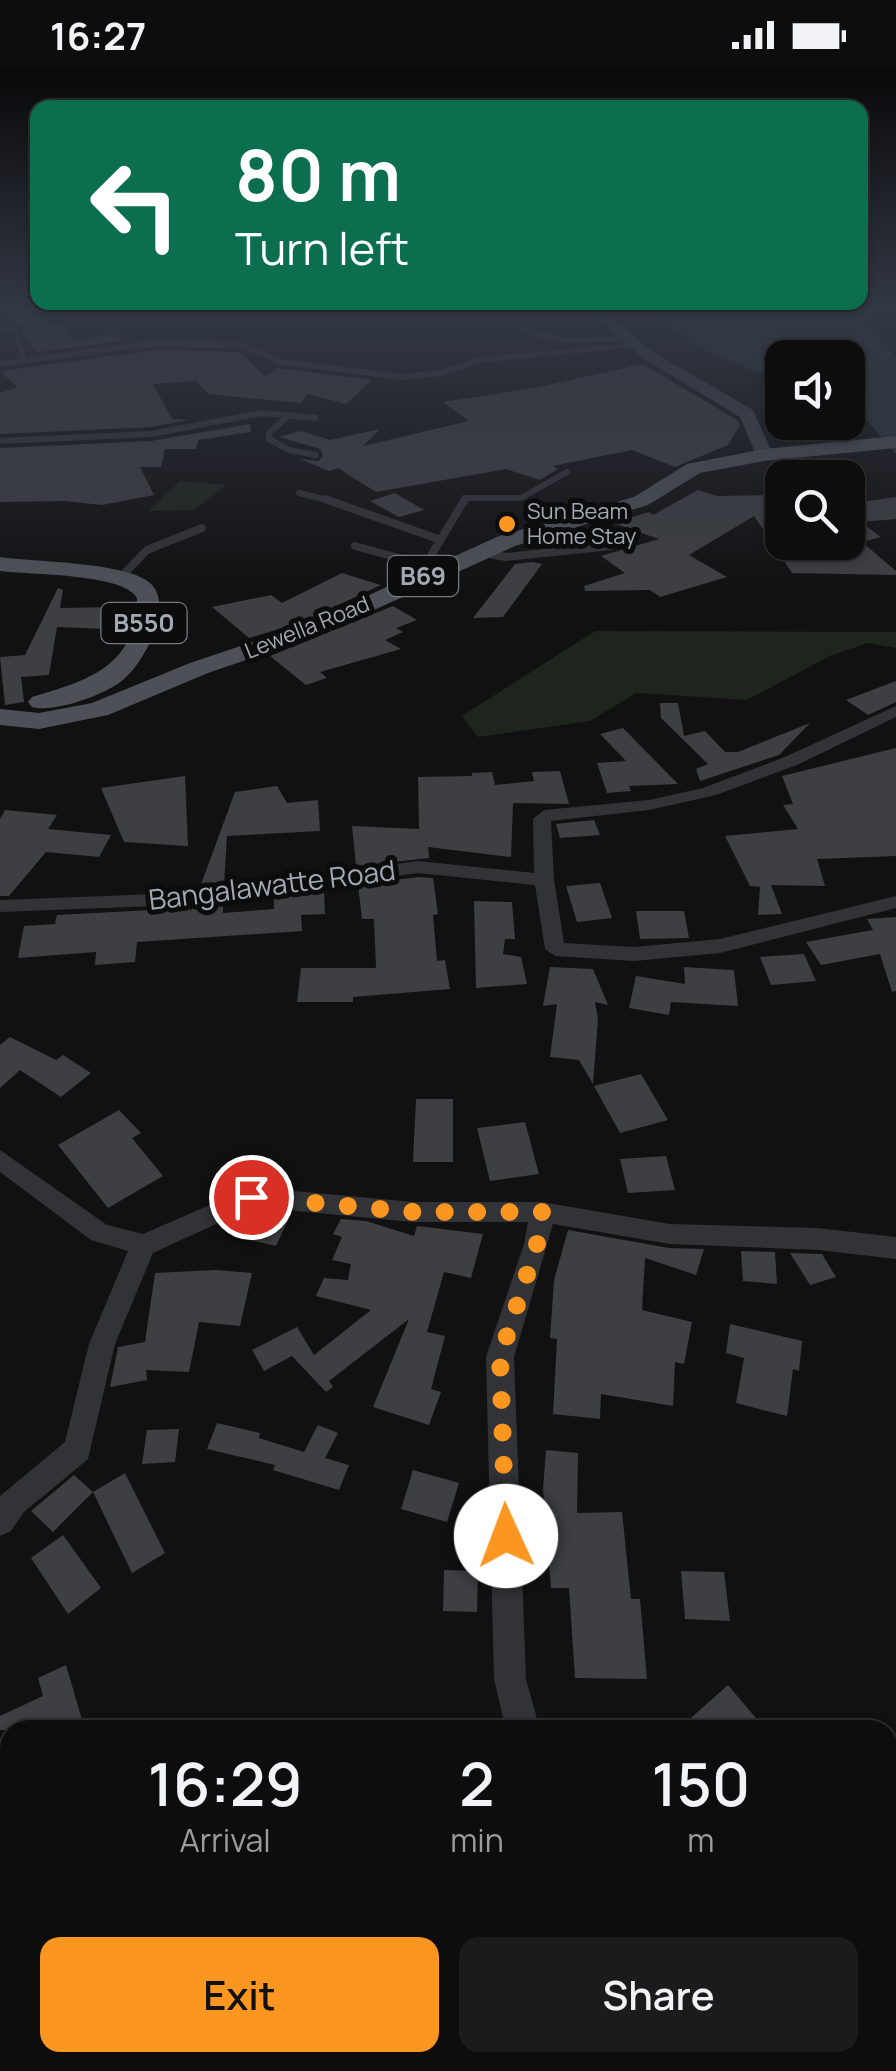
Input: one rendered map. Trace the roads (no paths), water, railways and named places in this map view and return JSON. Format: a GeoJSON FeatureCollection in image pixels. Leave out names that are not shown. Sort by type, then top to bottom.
{"type":"FeatureCollection","features":[{"type":"Feature","properties":{"kind":"main road","name":"Lewella Road"},"geometry":{"type":"LineString","coordinates":[[0,716],[40,721],[99,710],[198,668],[311,630],[431,567],[641,502],[694,468],[896,442]]}},
{"type":"Feature","properties":{"kind":"main road","name":"B550"},"geometry":{"type":"LineString","coordinates":[[0,564],[142,586],[150,604],[128,664],[96,685],[0,716]]}},
{"type":"Feature","properties":{"kind":"street"},"geometry":{"type":"LineString","coordinates":[[730,403],[747,414],[764,456]]}},
{"type":"Feature","properties":{"kind":"street"},"geometry":{"type":"LineString","coordinates":[[896,711],[762,776],[715,791],[676,801],[550,814],[542,819],[544,880],[555,949],[634,954],[720,946],[896,902]]}},
{"type":"Feature","properties":{"kind":"street","name":"Bangalawatte Road"},"geometry":{"type":"LineString","coordinates":[[0,906],[184,899],[418,867],[544,880]]}},
{"type":"Feature","properties":{"kind":"street"},"geometry":{"type":"LineString","coordinates":[[0,1159],[100,1233],[144,1244]]}},
{"type":"Feature","properties":{"kind":"street"},"geometry":{"type":"LineString","coordinates":[[0,1520],[14,1502],[78,1448],[90,1378],[123,1282],[144,1244],[251,1197],[414,1212],[542,1212],[670,1234],[818,1239],[896,1248]]}},
{"type":"Feature","properties":{"kind":"street"},"geometry":{"type":"LineString","coordinates":[[520,1720],[510,1679],[500,1357],[537,1244],[542,1212]]}},
{"type":"Feature","properties":{"kind":"lane"},"geometry":{"type":"LineString","coordinates":[[0,441],[151,434],[249,414],[315,418]]}},
{"type":"Feature","properties":{"kind":"lane"},"geometry":{"type":"LineString","coordinates":[[290,415],[269,433],[268,439],[288,450],[316,455]]}},
{"type":"Feature","properties":{"kind":"lane"},"geometry":{"type":"LineString","coordinates":[[356,546],[431,567],[441,540],[466,498],[521,498],[566,472]]}},
{"type":"Feature","properties":{"kind":"lane"},"geometry":{"type":"LineString","coordinates":[[299,493],[348,505],[441,540]]}},
{"type":"Feature","properties":{"kind":"lane"},"geometry":{"type":"LineString","coordinates":[[119,580],[147,550],[202,528]]}},
{"type":"Feature","properties":{"kind":"lane"},"geometry":{"type":"LineString","coordinates":[[478,552],[506,557],[611,546]]}},
{"type":"Feature","properties":{"kind":"place","name":"Sun Beam Home Stay"},"geometry":{"type":"Point","coordinates":[507,524]}}]}
